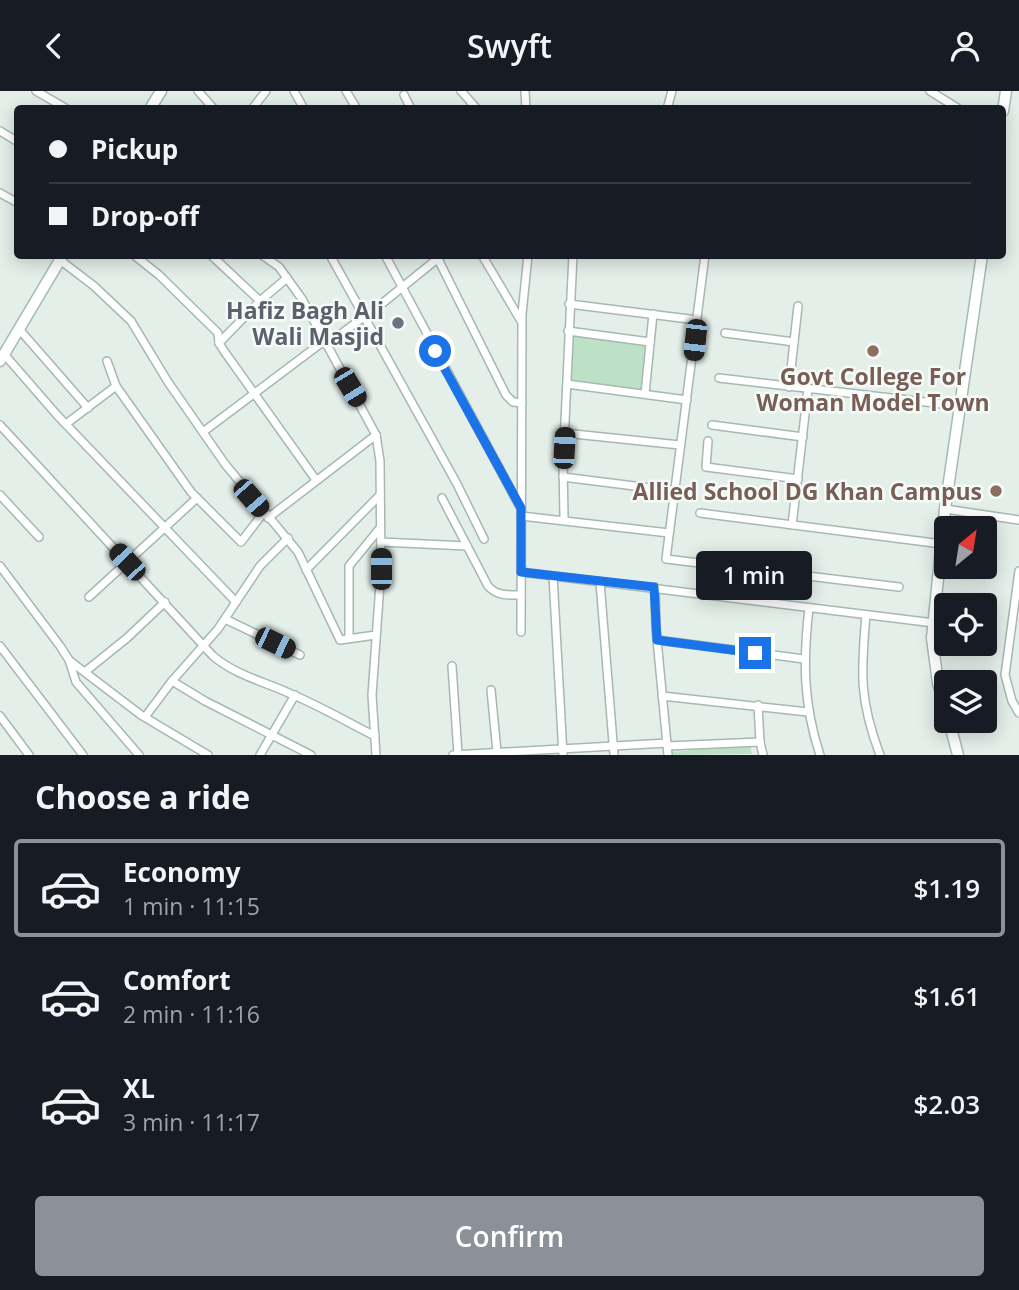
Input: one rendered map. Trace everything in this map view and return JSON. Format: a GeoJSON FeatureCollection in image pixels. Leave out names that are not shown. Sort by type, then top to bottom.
{"type":"FeatureCollection","features":[{"type":"Feature","properties":{"kind":"street"},"geometry":{"type":"LineString","coordinates":[[36,91],[60,105]]}},
{"type":"Feature","properties":{"kind":"street"},"geometry":{"type":"LineString","coordinates":[[198,91],[210,105]]}},
{"type":"Feature","properties":{"kind":"street"},"geometry":{"type":"LineString","coordinates":[[255,105],[266,91]]}},
{"type":"Feature","properties":{"kind":"street"},"geometry":{"type":"LineString","coordinates":[[461,91],[473,105]]}},
{"type":"Feature","properties":{"kind":"street"},"geometry":{"type":"LineString","coordinates":[[930,91],[953,105]]}},
{"type":"Feature","properties":{"kind":"street"},"geometry":{"type":"LineString","coordinates":[[404,95],[409,105]]}},
{"type":"Feature","properties":{"kind":"street"},"geometry":{"type":"LineString","coordinates":[[61,259],[2,358],[236,602]]}},
{"type":"Feature","properties":{"kind":"street"},"geometry":{"type":"LineString","coordinates":[[63,259],[131,321],[204,432],[266,515],[288,538],[340,640],[376,635]]}},
{"type":"Feature","properties":{"kind":"street"},"geometry":{"type":"LineString","coordinates":[[139,259],[218,333],[219,343],[316,480]]}},
{"type":"Feature","properties":{"kind":"street"},"geometry":{"type":"LineString","coordinates":[[215,259],[260,301]]}},
{"type":"Feature","properties":{"kind":"street"},"geometry":{"type":"LineString","coordinates":[[268,259],[279,267],[318,328],[376,435],[381,528],[372,695],[376,754]]}},
{"type":"Feature","properties":{"kind":"street"},"geometry":{"type":"LineString","coordinates":[[332,259],[457,484],[484,539]]}},
{"type":"Feature","properties":{"kind":"street"},"geometry":{"type":"LineString","coordinates":[[386,259],[521,512]]}},
{"type":"Feature","properties":{"kind":"street"},"geometry":{"type":"LineString","coordinates":[[204,432],[364,317],[436,259]]}},
{"type":"Feature","properties":{"kind":"street"},"geometry":{"type":"LineString","coordinates":[[439,259],[506,395],[513,402],[522,403]]}},
{"type":"Feature","properties":{"kind":"street"},"geometry":{"type":"LineString","coordinates":[[484,259],[522,324]]}},
{"type":"Feature","properties":{"kind":"street"},"geometry":{"type":"LineString","coordinates":[[521,632],[522,324],[528,259]]}},
{"type":"Feature","properties":{"kind":"street"},"geometry":{"type":"LineString","coordinates":[[564,519],[564,433],[573,259]]}},
{"type":"Feature","properties":{"kind":"street"},"geometry":{"type":"LineString","coordinates":[[705,259],[666,559],[899,587]]}},
{"type":"Feature","properties":{"kind":"street"},"geometry":{"type":"LineString","coordinates":[[944,516],[981,259]]}},
{"type":"Feature","properties":{"kind":"street"},"geometry":{"type":"LineString","coordinates":[[219,343],[287,278]]}},
{"type":"Feature","properties":{"kind":"street"},"geometry":{"type":"LineString","coordinates":[[569,304],[697,320]]}},
{"type":"Feature","properties":{"kind":"street"},"geometry":{"type":"LineString","coordinates":[[789,387],[798,306]]}},
{"type":"Feature","properties":{"kind":"street"},"geometry":{"type":"LineString","coordinates":[[645,394],[653,314]]}},
{"type":"Feature","properties":{"kind":"street"},"geometry":{"type":"LineString","coordinates":[[19,329],[88,408]]}},
{"type":"Feature","properties":{"kind":"street"},"geometry":{"type":"LineString","coordinates":[[568,331],[650,342]]}},
{"type":"Feature","properties":{"kind":"street"},"geometry":{"type":"LineString","coordinates":[[725,333],[794,342]]}},
{"type":"Feature","properties":{"kind":"street"},"geometry":{"type":"LineString","coordinates":[[107,361],[116,386],[172,467],[197,498],[241,542],[266,515],[376,435]]}},
{"type":"Feature","properties":{"kind":"street"},"geometry":{"type":"LineString","coordinates":[[719,379],[960,406]]}},
{"type":"Feature","properties":{"kind":"street"},"geometry":{"type":"LineString","coordinates":[[567,384],[687,400]]}},
{"type":"Feature","properties":{"kind":"street"},"geometry":{"type":"LineString","coordinates":[[66,424],[116,386]]}},
{"type":"Feature","properties":{"kind":"street"},"geometry":{"type":"LineString","coordinates":[[792,525],[808,389]]}},
{"type":"Feature","properties":{"kind":"street"},"geometry":{"type":"LineString","coordinates":[[0,425],[213,656],[238,674],[295,695],[374,736]]}},
{"type":"Feature","properties":{"kind":"street"},"geometry":{"type":"LineString","coordinates":[[712,425],[803,437]]}},
{"type":"Feature","properties":{"kind":"street"},"geometry":{"type":"LineString","coordinates":[[564,433],[680,445]]}},
{"type":"Feature","properties":{"kind":"street"},"geometry":{"type":"LineString","coordinates":[[708,442],[706,467],[797,479]]}},
{"type":"Feature","properties":{"kind":"street"},"geometry":{"type":"LineString","coordinates":[[563,477],[674,491]]}},
{"type":"Feature","properties":{"kind":"street"},"geometry":{"type":"LineString","coordinates":[[0,495],[39,537]]}},
{"type":"Feature","properties":{"kind":"street"},"geometry":{"type":"LineString","coordinates":[[306,569],[380,495]]}},
{"type":"Feature","properties":{"kind":"street"},"geometry":{"type":"LineString","coordinates":[[89,597],[197,498]]}},
{"type":"Feature","properties":{"kind":"street"},"geometry":{"type":"LineString","coordinates":[[442,498],[488,586],[503,596],[521,595]]}},
{"type":"Feature","properties":{"kind":"street"},"geometry":{"type":"LineString","coordinates":[[945,509],[1019,520]]}},
{"type":"Feature","properties":{"kind":"street"},"geometry":{"type":"LineString","coordinates":[[521,512],[669,533]]}},
{"type":"Feature","properties":{"kind":"street"},"geometry":{"type":"LineString","coordinates":[[700,513],[934,543]]}},
{"type":"Feature","properties":{"kind":"street"},"geometry":{"type":"LineString","coordinates":[[349,638],[349,566],[381,528]]}},
{"type":"Feature","properties":{"kind":"street"},"geometry":{"type":"LineString","coordinates":[[145,717],[225,619],[260,566],[288,538]]}},
{"type":"Feature","properties":{"kind":"street"},"geometry":{"type":"LineString","coordinates":[[381,542],[467,545]]}},
{"type":"Feature","properties":{"kind":"street"},"geometry":{"type":"LineString","coordinates":[[0,567],[69,660],[76,682],[139,754]]}},
{"type":"Feature","properties":{"kind":"street"},"geometry":{"type":"LineString","coordinates":[[1019,571],[1005,675],[1012,701],[1019,713]]}},
{"type":"Feature","properties":{"kind":"street"},"geometry":{"type":"LineString","coordinates":[[521,572],[934,623],[934,653]]}},
{"type":"Feature","properties":{"kind":"street"},"geometry":{"type":"LineString","coordinates":[[553,576],[562,751]]}},
{"type":"Feature","properties":{"kind":"street"},"geometry":{"type":"LineString","coordinates":[[600,582],[614,750]]}},
{"type":"Feature","properties":{"kind":"street"},"geometry":{"type":"LineString","coordinates":[[654,587],[668,748]]}},
{"type":"Feature","properties":{"kind":"street"},"geometry":{"type":"LineString","coordinates":[[86,671],[127,638],[164,602]]}},
{"type":"Feature","properties":{"kind":"street"},"geometry":{"type":"LineString","coordinates":[[809,608],[804,659],[808,712],[820,754]]}},
{"type":"Feature","properties":{"kind":"street"},"geometry":{"type":"LineString","coordinates":[[866,615],[861,668],[863,697],[880,754]]}},
{"type":"Feature","properties":{"kind":"street"},"geometry":{"type":"LineString","coordinates":[[225,619],[300,656]]}},
{"type":"Feature","properties":{"kind":"street"},"geometry":{"type":"LineString","coordinates":[[657,640],[804,659]]}},
{"type":"Feature","properties":{"kind":"street"},"geometry":{"type":"LineString","coordinates":[[0,646],[83,754]]}},
{"type":"Feature","properties":{"kind":"street"},"geometry":{"type":"LineString","coordinates":[[69,660],[145,717],[208,754]]}},
{"type":"Feature","properties":{"kind":"street"},"geometry":{"type":"LineString","coordinates":[[452,666],[455,754],[668,748],[760,742]]}},
{"type":"Feature","properties":{"kind":"street"},"geometry":{"type":"LineString","coordinates":[[172,681],[311,754]]}},
{"type":"Feature","properties":{"kind":"street"},"geometry":{"type":"LineString","coordinates":[[491,690],[497,752]]}},
{"type":"Feature","properties":{"kind":"street"},"geometry":{"type":"LineString","coordinates":[[260,754],[295,695]]}},
{"type":"Feature","properties":{"kind":"street"},"geometry":{"type":"LineString","coordinates":[[662,696],[808,712]]}},
{"type":"Feature","properties":{"kind":"street"},"geometry":{"type":"LineString","coordinates":[[758,705],[763,754]]}},
{"type":"Feature","properties":{"kind":"street"},"geometry":{"type":"LineString","coordinates":[[0,716],[29,754]]}},
{"type":"Feature","properties":{"kind":"street"},"geometry":{"type":"LineString","coordinates":[[952,733],[958,754]]}},
{"type":"Feature","properties":{"kind":"green space"},"geometry":{"type":"Polygon","coordinates":[[[573,335],[646,345],[641,389],[571,381],[573,335]]]}},
{"type":"Feature","properties":{"kind":"green space"},"geometry":{"type":"Polygon","coordinates":[[[750,745],[752,754],[672,755],[671,752],[750,745]]]}},
{"type":"Feature","properties":{"kind":"place","name":"Hafiz Bagh Ali Wali Masjid"},"geometry":{"type":"Point","coordinates":[398,323]}},
{"type":"Feature","properties":{"kind":"place","name":"Govt College For Woman Model Town"},"geometry":{"type":"Point","coordinates":[873,351]}},
{"type":"Feature","properties":{"kind":"place","name":"Allied School DG Khan Campus"},"geometry":{"type":"Point","coordinates":[996,491]}},
{"type":"Feature","properties":{"kind":"route"},"geometry":{"type":"LineString","coordinates":[[435,351],[521,508],[521,572],[654,587],[657,640],[755,653]]}}]}
